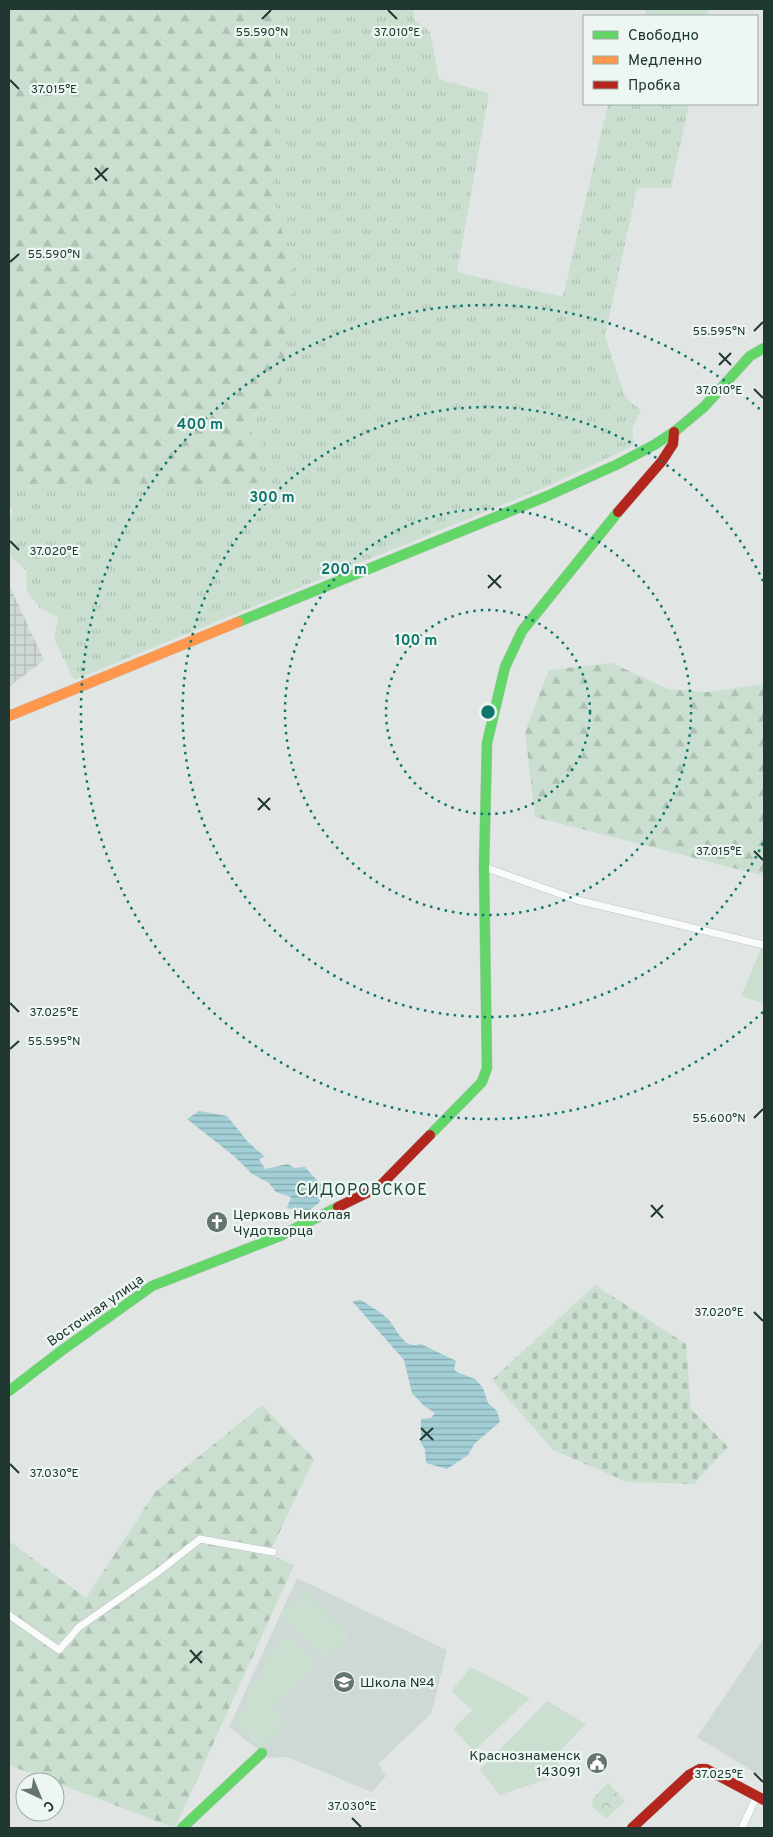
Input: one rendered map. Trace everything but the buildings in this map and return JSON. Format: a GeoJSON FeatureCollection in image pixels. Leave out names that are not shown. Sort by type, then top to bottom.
{"type":"FeatureCollection","features":[{"type":"Feature","properties":{"kind":"street"},"geometry":{"type":"LineString","coordinates":[[9,716],[545,497],[618,464],[674,432],[704,407],[750,356],[764,348]]}},
{"type":"Feature","properties":{"kind":"street","name":"Восточная улица"},"geometry":{"type":"LineString","coordinates":[[9,1391],[152,1286],[280,1236],[379,1187],[482,1082],[487,1068],[484,867],[487,743],[505,667],[522,631],[662,461],[673,444],[674,432]]}},
{"type":"Feature","properties":{"kind":"street"},"geometry":{"type":"LineString","coordinates":[[484,867],[577,900],[764,945]]}},
{"type":"Feature","properties":{"kind":"street"},"geometry":{"type":"LineString","coordinates":[[9,1615],[59,1650],[79,1627],[158,1572],[200,1539],[272,1552]]}},
{"type":"Feature","properties":{"kind":"street"},"geometry":{"type":"LineString","coordinates":[[182,1828],[262,1753]]}},
{"type":"Feature","properties":{"kind":"street"},"geometry":{"type":"LineString","coordinates":[[632,1828],[694,1771],[706,1770],[761,1797],[742,1828]]}},
{"type":"Feature","properties":{"kind":"shaded area"},"geometry":{"type":"Polygon","coordinates":[[[9,585],[44,660],[9,687],[9,585]]]}},
{"type":"Feature","properties":{"kind":"shaded area","name":"Школа №4"},"geometry":{"type":"Polygon","coordinates":[[[297,1578],[447,1650],[431,1714],[378,1764],[386,1776],[372,1792],[287,1757],[269,1758],[229,1727],[297,1578]]]}},
{"type":"Feature","properties":{"kind":"shaded area"},"geometry":{"type":"Polygon","coordinates":[[[764,1638],[764,1778],[697,1737],[764,1638]]]}},
{"type":"Feature","properties":{"kind":"green space"},"geometry":{"type":"Polygon","coordinates":[[[9,9],[275,9],[273,195],[294,277],[278,405],[258,408],[251,432],[264,445],[258,483],[131,489],[9,487],[9,9]]]}},
{"type":"Feature","properties":{"kind":"green space"},"geometry":{"type":"Polygon","coordinates":[[[275,9],[414,9],[414,20],[430,32],[439,79],[489,93],[457,272],[563,297],[608,105],[689,105],[671,188],[637,188],[605,336],[625,397],[641,410],[632,429],[634,445],[553,484],[74,680],[54,639],[58,618],[40,608],[27,591],[26,570],[11,557],[9,521],[12,511],[9,503],[9,487],[131,489],[258,482],[251,433],[294,277],[273,195],[275,9]]]}},
{"type":"Feature","properties":{"kind":"green space"},"geometry":{"type":"Polygon","coordinates":[[[648,9],[709,9],[707,15],[644,15],[648,9]]]}},
{"type":"Feature","properties":{"kind":"green space"},"geometry":{"type":"Polygon","coordinates":[[[612,663],[668,689],[707,692],[764,684],[764,876],[535,817],[525,732],[549,670],[612,663]]]}},
{"type":"Feature","properties":{"kind":"green space"},"geometry":{"type":"Polygon","coordinates":[[[764,941],[764,1004],[741,996],[764,941]]]}},
{"type":"Feature","properties":{"kind":"green space"},"geometry":{"type":"Polygon","coordinates":[[[595,1285],[686,1344],[691,1409],[728,1447],[694,1484],[627,1482],[553,1450],[492,1380],[595,1285]]]}},
{"type":"Feature","properties":{"kind":"green space"},"geometry":{"type":"Polygon","coordinates":[[[262,1405],[314,1459],[269,1554],[294,1565],[175,1828],[65,1786],[65,1772],[27,1772],[9,1765],[9,1541],[86,1598],[155,1492],[262,1405]]]}},
{"type":"Feature","properties":{"kind":"green space"},"geometry":{"type":"Polygon","coordinates":[[[304,1591],[349,1636],[326,1659],[281,1614],[304,1591]]]}},
{"type":"Feature","properties":{"kind":"green space"},"geometry":{"type":"Polygon","coordinates":[[[289,1635],[317,1663],[273,1705],[287,1722],[261,1748],[232,1721],[246,1707],[251,1685],[263,1673],[264,1662],[289,1635]]]}},
{"type":"Feature","properties":{"kind":"green space"},"geometry":{"type":"Polygon","coordinates":[[[471,1667],[530,1698],[474,1751],[453,1729],[472,1710],[451,1691],[471,1667]]]}},
{"type":"Feature","properties":{"kind":"green space"},"geometry":{"type":"Polygon","coordinates":[[[547,1701],[586,1724],[554,1757],[565,1773],[500,1795],[480,1770],[547,1701]]]}},
{"type":"Feature","properties":{"kind":"green space"},"geometry":{"type":"Polygon","coordinates":[[[608,1783],[625,1801],[606,1819],[592,1806],[593,1798],[608,1783]]]}},
{"type":"Feature","properties":{"kind":"water"},"geometry":{"type":"Polygon","coordinates":[[[199,1111],[227,1116],[248,1142],[265,1157],[259,1159],[265,1169],[288,1164],[294,1168],[305,1167],[325,1189],[319,1203],[307,1212],[287,1208],[291,1197],[276,1192],[269,1183],[252,1174],[234,1156],[187,1119],[199,1111]]]}},
{"type":"Feature","properties":{"kind":"water"},"geometry":{"type":"Polygon","coordinates":[[[361,1300],[388,1319],[405,1342],[415,1345],[421,1344],[456,1361],[454,1369],[475,1379],[483,1388],[488,1403],[497,1411],[500,1422],[475,1443],[468,1455],[447,1469],[426,1463],[425,1449],[421,1443],[421,1419],[431,1418],[435,1413],[424,1406],[412,1393],[404,1360],[352,1301],[361,1300]]]}},
{"type":"Feature","properties":{"kind":"traffic: fast"},"geometry":{"type":"LineString","coordinates":[[238,622],[545,497],[618,464],[674,432],[704,407],[750,356],[764,348]]}},
{"type":"Feature","properties":{"kind":"traffic: fast"},"geometry":{"type":"LineString","coordinates":[[430,1135],[482,1082],[487,1068],[484,867],[487,743],[505,667],[522,631],[618,512]]}},
{"type":"Feature","properties":{"kind":"traffic: fast"},"geometry":{"type":"LineString","coordinates":[[9,1391],[152,1286],[280,1236],[338,1207]]}},
{"type":"Feature","properties":{"kind":"traffic: fast"},"geometry":{"type":"LineString","coordinates":[[182,1828],[262,1753]]}},
{"type":"Feature","properties":{"kind":"traffic: slow"},"geometry":{"type":"LineString","coordinates":[[9,716],[238,622]]}},
{"type":"Feature","properties":{"kind":"traffic: jam"},"geometry":{"type":"LineString","coordinates":[[618,512],[662,461],[673,444],[674,432]]}},
{"type":"Feature","properties":{"kind":"traffic: jam"},"geometry":{"type":"LineString","coordinates":[[338,1207],[379,1187],[430,1135]]}},
{"type":"Feature","properties":{"kind":"traffic: jam"},"geometry":{"type":"LineString","coordinates":[[632,1828],[689,1775],[700,1769],[706,1769],[764,1800]]}},
{"type":"Feature","properties":{"kind":"place","name":"Церковь Николая Чудотворца"},"geometry":{"type":"Point","coordinates":[217,1222]}},
{"type":"Feature","properties":{"kind":"place","name":"Школа №4"},"geometry":{"type":"Point","coordinates":[344,1682]}},
{"type":"Feature","properties":{"kind":"place","name":"Краснознаменск 143091"},"geometry":{"type":"Point","coordinates":[597,1763]}},
{"type":"Feature","properties":{"kind":"district","name":"СИДОРОВСКОЕ"},"geometry":{"type":"Point","coordinates":[362,1189]}}]}
